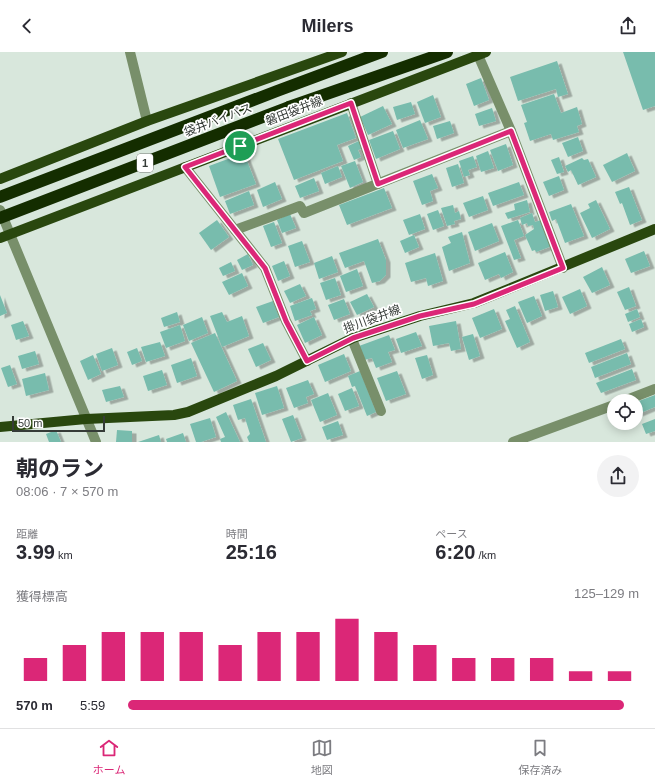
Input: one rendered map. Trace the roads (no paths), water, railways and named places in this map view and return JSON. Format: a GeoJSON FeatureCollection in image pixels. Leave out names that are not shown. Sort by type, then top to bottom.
{"type":"FeatureCollection","features":[{"type":"Feature","properties":{"kind":"highway","name":"袋井バイパス"},"geometry":{"type":"LineString","coordinates":[[0,197],[278,90],[382,52]]}},
{"type":"Feature","properties":{"kind":"highway","name":"袋井バイパス"},"geometry":{"type":"LineString","coordinates":[[0,218],[289,107],[447,52]]}},
{"type":"Feature","properties":{"kind":"main road"},"geometry":{"type":"LineString","coordinates":[[0,179],[147,121],[342,52]]}},
{"type":"Feature","properties":{"kind":"main road","name":"磐田袋井線"},"geometry":{"type":"LineString","coordinates":[[0,238],[482,53]]}},
{"type":"Feature","properties":{"kind":"main road","name":"掛川袋井線"},"geometry":{"type":"LineString","coordinates":[[0,427],[86,419],[174,415],[188,412],[276,376],[352,339],[420,316],[474,304],[655,229]]}},
{"type":"Feature","properties":{"kind":"street"},"geometry":{"type":"LineString","coordinates":[[130,52],[147,121]]}},
{"type":"Feature","properties":{"kind":"street"},"geometry":{"type":"LineString","coordinates":[[482,53],[563,268]]}},
{"type":"Feature","properties":{"kind":"street"},"geometry":{"type":"LineString","coordinates":[[351,103],[378,184]]}},
{"type":"Feature","properties":{"kind":"street"},"geometry":{"type":"LineString","coordinates":[[235,230],[300,206],[304,213],[511,131]]}},
{"type":"Feature","properties":{"kind":"street"},"geometry":{"type":"LineString","coordinates":[[185,167],[265,268],[286,321],[307,361]]}},
{"type":"Feature","properties":{"kind":"street"},"geometry":{"type":"LineString","coordinates":[[0,210],[96,442]]}},
{"type":"Feature","properties":{"kind":"street"},"geometry":{"type":"LineString","coordinates":[[352,339],[381,411]]}},
{"type":"Feature","properties":{"kind":"street"},"geometry":{"type":"LineString","coordinates":[[643,394],[655,390]]}},
{"type":"Feature","properties":{"kind":"street"},"geometry":{"type":"LineString","coordinates":[[513,442],[607,408]]}}]}
